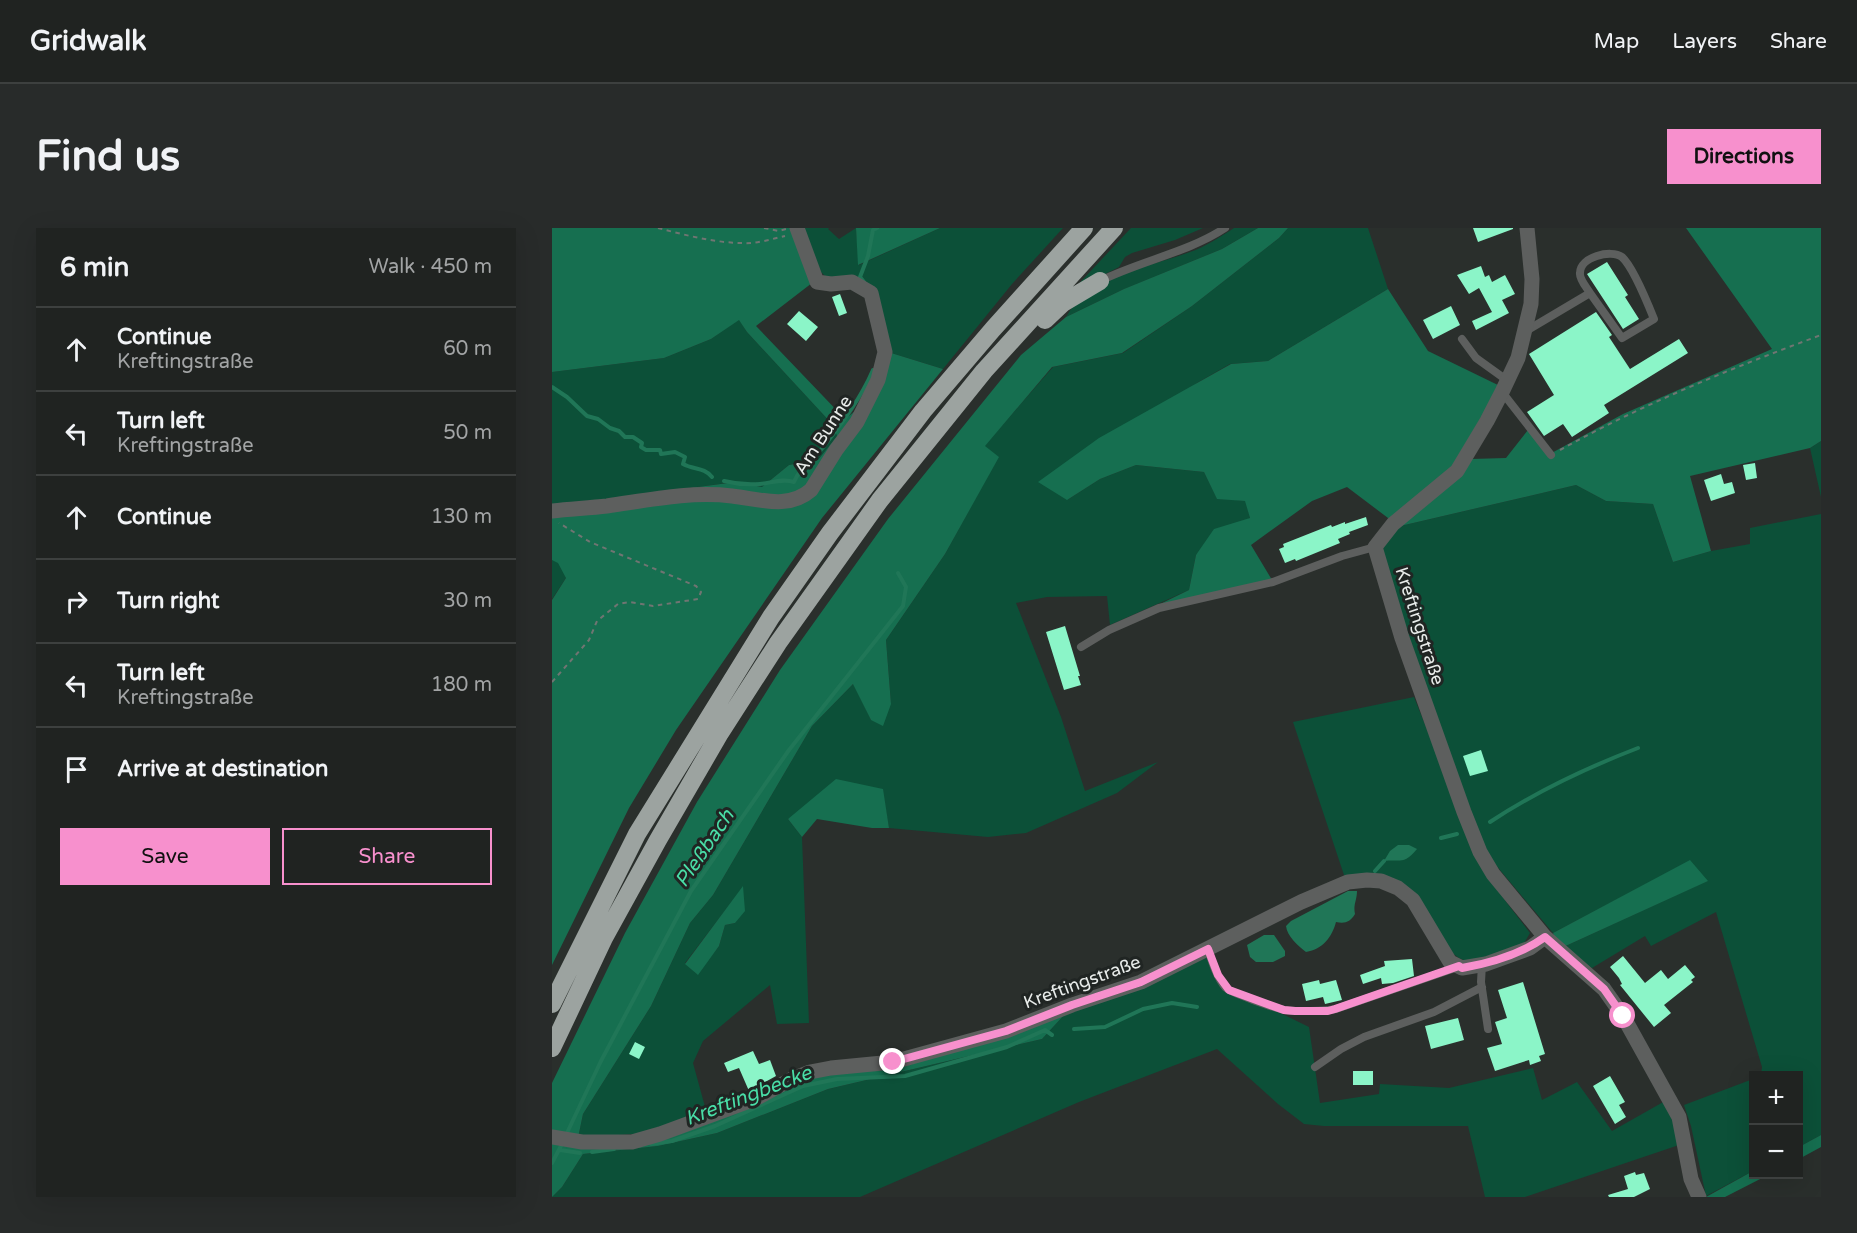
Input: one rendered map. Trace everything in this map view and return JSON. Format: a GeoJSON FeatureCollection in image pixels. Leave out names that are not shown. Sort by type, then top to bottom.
{"type":"FeatureCollection","features":[{"type":"Feature","properties":{"kind":"highway"},"geometry":{"type":"LineString","coordinates":[[552,1004],[637,834],[771,617],[830,533],[922,411],[993,328],[1084,228]]}},
{"type":"Feature","properties":{"kind":"highway"},"geometry":{"type":"LineString","coordinates":[[552,1048],[604,938],[720,733],[778,643],[880,500],[984,371],[1114,228]]}},
{"type":"Feature","properties":{"kind":"highway"},"geometry":{"type":"LineString","coordinates":[[984,371],[1063,303],[1100,281]]}},
{"type":"Feature","properties":{"kind":"street"},"geometry":{"type":"LineString","coordinates":[[1375,547],[1393,524],[1457,471],[1505,386],[1518,358],[1531,304],[1532,287],[1527,228]]}},
{"type":"Feature","properties":{"kind":"street","name":"Am Bunne"},"geometry":{"type":"LineString","coordinates":[[552,511],[702,494],[774,502],[802,498],[811,490],[870,400],[885,352],[871,293],[852,282],[831,284],[817,282],[796,229]]}},
{"type":"Feature","properties":{"kind":"street","name":"Kreftingstraße"},"geometry":{"type":"LineString","coordinates":[[1375,547],[1402,638],[1480,852],[1493,874],[1545,937],[1604,989],[1623,1016],[1679,1117],[1691,1179],[1699,1197]]}},
{"type":"Feature","properties":{"kind":"street","name":"Kreftingstraße"},"geometry":{"type":"LineString","coordinates":[[553,1138],[582,1142],[632,1142],[755,1099],[810,1072],[893,1062],[1006,1031],[1072,1005],[1141,982],[1301,902],[1348,882],[1381,881],[1398,888],[1413,900],[1450,962],[1459,966]]}},
{"type":"Feature","properties":{"kind":"street"},"geometry":{"type":"LineString","coordinates":[[1459,966],[1462,968],[1482,964],[1530,948],[1545,937]]}},
{"type":"Feature","properties":{"kind":"lane"},"geometry":{"type":"LineString","coordinates":[[1100,281],[1127,268],[1211,237],[1225,228]]}},
{"type":"Feature","properties":{"kind":"lane"},"geometry":{"type":"LineString","coordinates":[[1606,253],[1620,256],[1627,263],[1654,319],[1622,338],[1590,293],[1580,276],[1580,270],[1593,257],[1606,253]]}},
{"type":"Feature","properties":{"kind":"lane"},"geometry":{"type":"LineString","coordinates":[[1524,332],[1590,293]]}},
{"type":"Feature","properties":{"kind":"lane"},"geometry":{"type":"LineString","coordinates":[[1462,339],[1476,358],[1505,386],[1551,455]]}},
{"type":"Feature","properties":{"kind":"lane"},"geometry":{"type":"LineString","coordinates":[[1081,646],[1109,630],[1159,608],[1272,582],[1342,556],[1375,547]]}},
{"type":"Feature","properties":{"kind":"lane"},"geometry":{"type":"LineString","coordinates":[[1208,949],[1218,975],[1229,990],[1284,1010],[1295,1011],[1328,1011],[1459,966]]}},
{"type":"Feature","properties":{"kind":"lane"},"geometry":{"type":"LineString","coordinates":[[1482,964],[1482,987],[1488,1029]]}},
{"type":"Feature","properties":{"kind":"lane"},"geometry":{"type":"LineString","coordinates":[[1315,1067],[1364,1037],[1434,1012],[1482,987]]}},
{"type":"Feature","properties":{"kind":"path"},"geometry":{"type":"LineString","coordinates":[[658,228],[684,235],[742,243],[765,241],[796,229]]}},
{"type":"Feature","properties":{"kind":"path"},"geometry":{"type":"LineString","coordinates":[[766,228],[779,231],[796,229]]}},
{"type":"Feature","properties":{"kind":"path"},"geometry":{"type":"LineString","coordinates":[[1551,455],[1599,428],[1755,360],[1821,335]]}},
{"type":"Feature","properties":{"kind":"path"},"geometry":{"type":"LineString","coordinates":[[552,519],[590,542],[696,586],[701,592],[698,599],[653,606],[630,602],[618,604],[597,621],[589,640],[552,681]]}},
{"type":"Feature","properties":{"kind":"shaded area"},"geometry":{"type":"Polygon","coordinates":[[[552,228],[791,228],[812,283],[756,326],[845,419],[864,404],[888,352],[943,369],[822,518],[676,730],[629,808],[552,965],[552,600],[566,578],[558,563],[552,560],[552,506],[736,482],[762,487],[789,465],[818,460],[837,436],[833,425],[747,332],[739,320],[711,339],[664,358],[552,372],[552,228]]]}},
{"type":"Feature","properties":{"kind":"shaded area"},"geometry":{"type":"Polygon","coordinates":[[[803,228],[829,228],[839,239],[856,228],[859,265],[940,228],[1063,228],[1012,284],[943,369],[888,352],[873,292],[826,277],[821,272],[803,228]]]}},
{"type":"Feature","properties":{"kind":"shaded area"},"geometry":{"type":"Polygon","coordinates":[[[856,228],[940,228],[858,265],[856,228]]]}},
{"type":"Feature","properties":{"kind":"shaded area"},"geometry":{"type":"Polygon","coordinates":[[[1131,228],[1203,228],[1175,240],[1132,253],[1125,257],[1119,267],[1072,291],[1131,228]]]}},
{"type":"Feature","properties":{"kind":"shaded area"},"geometry":{"type":"Polygon","coordinates":[[[1234,228],[1258,228],[1222,249],[1122,290],[1066,317],[1089,291],[1104,282],[1138,268],[1196,250],[1234,228]]]}},
{"type":"Feature","properties":{"kind":"shaded area"},"geometry":{"type":"Polygon","coordinates":[[[1258,228],[1288,228],[1279,238],[1192,306],[1122,353],[1052,367],[985,446],[999,457],[945,554],[886,640],[891,704],[883,726],[871,720],[853,684],[812,726],[713,895],[690,923],[651,1006],[583,1114],[578,1138],[623,1146],[791,1082],[1065,1014],[1042,1039],[828,1089],[717,1133],[658,1146],[583,1154],[562,1187],[552,1197],[552,1083],[625,933],[697,802],[780,670],[888,519],[1021,355],[1066,317],[1124,289],[1222,249],[1258,228]]]}},
{"type":"Feature","properties":{"kind":"shaded area"},"geometry":{"type":"Polygon","coordinates":[[[1288,228],[1368,228],[1388,289],[1268,361],[1230,364],[1197,383],[1067,500],[1100,479],[1136,465],[1204,472],[1217,498],[1246,501],[1250,518],[1196,555],[1189,590],[1110,625],[1107,596],[1047,597],[1016,603],[1061,717],[1085,791],[1158,762],[1117,793],[1026,833],[988,837],[889,828],[882,789],[788,819],[802,837],[809,1023],[777,1024],[770,985],[703,1041],[693,1063],[707,1114],[661,1132],[578,1138],[583,1114],[651,1006],[690,923],[713,895],[812,726],[854,683],[871,720],[891,704],[886,640],[945,554],[998,457],[984,446],[1053,367],[1123,353],[1192,306],[1279,238],[1288,228]],[[743,887],[685,963],[697,974],[719,946],[725,925],[735,923],[743,887]]]}},
{"type":"Feature","properties":{"kind":"shaded area"},"geometry":{"type":"Polygon","coordinates":[[[1686,228],[1821,228],[1821,441],[1810,448],[1690,476],[1711,551],[1673,562],[1653,504],[1606,501],[1576,485],[1396,527],[1471,459],[1506,458],[1528,430],[1548,455],[1623,414],[1772,349],[1686,228]]]}},
{"type":"Feature","properties":{"kind":"shaded area"},"geometry":{"type":"Polygon","coordinates":[[[1388,289],[1428,351],[1500,386],[1455,468],[1392,521],[1347,487],[1312,501],[1251,545],[1272,580],[1156,606],[1189,590],[1196,555],[1214,529],[1250,518],[1245,501],[1217,499],[1204,472],[1136,465],[1100,479],[1067,500],[1038,482],[1099,438],[1231,364],[1268,361],[1388,289]]]}},
{"type":"Feature","properties":{"kind":"shaded area"},"geometry":{"type":"Polygon","coordinates":[[[739,319],[747,332],[833,425],[837,436],[818,460],[789,465],[762,487],[735,482],[552,506],[552,372],[664,358],[711,339],[739,319]]]}},
{"type":"Feature","properties":{"kind":"shaded area"},"geometry":{"type":"Polygon","coordinates":[[[1821,441],[1821,497],[1810,448],[1821,441]]]}},
{"type":"Feature","properties":{"kind":"shaded area"},"geometry":{"type":"Polygon","coordinates":[[[1576,485],[1606,501],[1653,504],[1673,562],[1711,551],[1750,544],[1750,528],[1821,514],[1821,1135],[1803,1145],[1803,1071],[1762,1071],[1716,912],[1651,946],[1645,936],[1592,968],[1559,949],[1707,881],[1690,861],[1553,933],[1484,851],[1381,553],[1396,527],[1576,485]]]}},
{"type":"Feature","properties":{"kind":"shaded area"},"geometry":{"type":"Polygon","coordinates":[[[552,559],[564,564],[566,578],[552,599],[552,559]]]}},
{"type":"Feature","properties":{"kind":"shaded area"},"geometry":{"type":"Polygon","coordinates":[[[1414,697],[1482,866],[1530,933],[1523,945],[1468,962],[1448,950],[1401,888],[1346,881],[1293,722],[1414,697]]]}},
{"type":"Feature","properties":{"kind":"shaded area"},"geometry":{"type":"Polygon","coordinates":[[[836,779],[883,789],[889,828],[872,828],[817,819],[802,837],[788,819],[836,779]]]}},
{"type":"Feature","properties":{"kind":"shaded area"},"geometry":{"type":"Polygon","coordinates":[[[1398,845],[1409,845],[1417,849],[1405,859],[1384,861],[1390,851],[1398,845]]]}},
{"type":"Feature","properties":{"kind":"shaded area"},"geometry":{"type":"Polygon","coordinates":[[[1690,860],[1708,881],[1559,949],[1553,933],[1690,860]]]}},
{"type":"Feature","properties":{"kind":"shaded area"},"geometry":{"type":"Polygon","coordinates":[[[743,886],[745,911],[735,923],[725,925],[719,946],[698,975],[685,964],[743,886]]]}},
{"type":"Feature","properties":{"kind":"shaded area"},"geometry":{"type":"Polygon","coordinates":[[[1348,891],[1357,891],[1355,914],[1351,919],[1342,923],[1336,922],[1326,942],[1317,948],[1306,952],[1296,944],[1286,926],[1291,921],[1348,891]]]}},
{"type":"Feature","properties":{"kind":"shaded area"},"geometry":{"type":"Polygon","coordinates":[[[1264,935],[1274,935],[1285,951],[1285,956],[1273,962],[1256,962],[1250,957],[1247,945],[1264,935]]]}},
{"type":"Feature","properties":{"kind":"shaded area"},"geometry":{"type":"Polygon","coordinates":[[[1207,956],[1223,990],[1262,1004],[1309,1027],[1320,1103],[1379,1094],[1380,1084],[1449,1088],[1533,1068],[1542,1100],[1577,1082],[1612,1131],[1665,1101],[1682,1144],[1525,1197],[1485,1197],[1468,1126],[1304,1124],[1278,1104],[1217,1049],[1079,1102],[860,1197],[552,1197],[562,1187],[583,1154],[658,1146],[717,1133],[828,1089],[1042,1039],[1065,1014],[1207,956]]]}},
{"type":"Feature","properties":{"kind":"shaded area"},"geometry":{"type":"Polygon","coordinates":[[[1749,1081],[1749,1173],[1706,1196],[1691,1126],[1684,1105],[1749,1081]]]}},
{"type":"Feature","properties":{"kind":"shaded area"},"geometry":{"type":"Polygon","coordinates":[[[1821,1135],[1821,1147],[1803,1157],[1803,1145],[1821,1135]]]}},
{"type":"Feature","properties":{"kind":"shaded area"},"geometry":{"type":"Polygon","coordinates":[[[1749,1173],[1749,1179],[1760,1179],[1725,1197],[1706,1197],[1749,1173]]]}},
{"type":"Feature","properties":{"kind":"building"},"geometry":{"type":"Polygon","coordinates":[[[1473,228],[1513,228],[1513,229],[1478,242],[1473,228]]]}},
{"type":"Feature","properties":{"kind":"building"},"geometry":{"type":"Polygon","coordinates":[[[1607,262],[1628,295],[1625,297],[1639,319],[1623,329],[1587,274],[1607,262]]]}},
{"type":"Feature","properties":{"kind":"building"},"geometry":{"type":"Polygon","coordinates":[[[1481,266],[1485,277],[1489,275],[1492,282],[1505,275],[1515,294],[1502,300],[1509,313],[1476,330],[1472,321],[1492,312],[1479,288],[1469,294],[1457,275],[1481,266]]]}},
{"type":"Feature","properties":{"kind":"building"},"geometry":{"type":"Polygon","coordinates":[[[840,294],[847,313],[839,316],[832,297],[840,294]]]}},
{"type":"Feature","properties":{"kind":"building"},"geometry":{"type":"Polygon","coordinates":[[[1451,306],[1460,325],[1433,339],[1423,320],[1451,306]]]}},
{"type":"Feature","properties":{"kind":"building"},"geometry":{"type":"Polygon","coordinates":[[[799,311],[818,327],[806,341],[787,324],[799,311]]]}},
{"type":"Feature","properties":{"kind":"building"},"geometry":{"type":"Polygon","coordinates":[[[1596,312],[1612,335],[1609,337],[1630,369],[1679,339],[1688,353],[1604,405],[1609,413],[1572,437],[1563,424],[1544,436],[1527,412],[1554,395],[1529,354],[1596,312]]]}},
{"type":"Feature","properties":{"kind":"building"},"geometry":{"type":"Polygon","coordinates":[[[1755,463],[1757,478],[1746,480],[1743,465],[1755,463]]]}},
{"type":"Feature","properties":{"kind":"building"},"geometry":{"type":"Polygon","coordinates":[[[1721,474],[1724,484],[1732,482],[1735,493],[1711,501],[1704,480],[1721,474]]]}},
{"type":"Feature","properties":{"kind":"building"},"geometry":{"type":"Polygon","coordinates":[[[1366,517],[1368,525],[1338,539],[1340,543],[1296,561],[1295,559],[1285,563],[1279,549],[1284,547],[1283,544],[1331,525],[1332,527],[1366,517]]]}},
{"type":"Feature","properties":{"kind":"building"},"geometry":{"type":"Polygon","coordinates":[[[1065,626],[1081,685],[1064,690],[1046,632],[1065,626]]]}},
{"type":"Feature","properties":{"kind":"building"},"geometry":{"type":"Polygon","coordinates":[[[1481,750],[1488,771],[1470,776],[1463,756],[1481,750]]]}},
{"type":"Feature","properties":{"kind":"building"},"geometry":{"type":"Polygon","coordinates":[[[1623,956],[1645,983],[1661,970],[1668,979],[1685,965],[1695,977],[1691,980],[1693,982],[1664,1005],[1671,1013],[1654,1027],[1620,985],[1622,984],[1619,978],[1610,967],[1623,956]]]}},
{"type":"Feature","properties":{"kind":"building"},"geometry":{"type":"Polygon","coordinates":[[[1412,959],[1414,976],[1393,983],[1382,984],[1381,978],[1363,984],[1360,975],[1385,966],[1384,961],[1412,959]]]}},
{"type":"Feature","properties":{"kind":"building"},"geometry":{"type":"Polygon","coordinates":[[[1319,980],[1320,984],[1336,980],[1342,1000],[1325,1004],[1323,997],[1306,1001],[1302,984],[1319,980]]]}},
{"type":"Feature","properties":{"kind":"building"},"geometry":{"type":"Polygon","coordinates":[[[1523,982],[1545,1054],[1539,1056],[1541,1061],[1530,1065],[1529,1060],[1495,1071],[1487,1048],[1502,1044],[1495,1022],[1507,1018],[1498,990],[1523,982]]]}},
{"type":"Feature","properties":{"kind":"building"},"geometry":{"type":"Polygon","coordinates":[[[1458,1018],[1464,1040],[1431,1049],[1425,1026],[1458,1018]]]}},
{"type":"Feature","properties":{"kind":"building"},"geometry":{"type":"Polygon","coordinates":[[[635,1042],[645,1047],[639,1059],[629,1054],[635,1042]]]}},
{"type":"Feature","properties":{"kind":"building"},"geometry":{"type":"Polygon","coordinates":[[[753,1051],[759,1064],[770,1060],[776,1076],[749,1091],[739,1068],[728,1072],[724,1063],[753,1051]]]}},
{"type":"Feature","properties":{"kind":"building"},"geometry":{"type":"Polygon","coordinates":[[[1353,1071],[1373,1071],[1373,1085],[1353,1085],[1353,1071]]]}},
{"type":"Feature","properties":{"kind":"building"},"geometry":{"type":"Polygon","coordinates":[[[1610,1076],[1625,1102],[1619,1105],[1626,1117],[1615,1124],[1593,1086],[1610,1076]]]}},
{"type":"Feature","properties":{"kind":"building"},"geometry":{"type":"Polygon","coordinates":[[[1635,1172],[1636,1175],[1644,1173],[1650,1189],[1634,1197],[1609,1197],[1608,1195],[1628,1189],[1624,1176],[1635,1172]]]}},
{"type":"Feature","properties":{"kind":"waterway","name":"Pleßbach"},"geometry":{"type":"LineString","coordinates":[[864,282],[860,277],[868,256],[873,230],[877,228]]}},
{"type":"Feature","properties":{"kind":"waterway","name":"Pleßbach"},"geometry":{"type":"LineString","coordinates":[[724,481],[737,484],[794,482],[845,419],[873,370]]}},
{"type":"Feature","properties":{"kind":"waterway"},"geometry":{"type":"LineString","coordinates":[[552,387],[567,397],[587,416],[598,419],[625,437],[633,437],[642,443],[641,447],[646,450],[660,450],[661,454],[675,452],[685,457],[683,464],[706,472],[712,477]]}},
{"type":"Feature","properties":{"kind":"waterway","name":"Pleßbach"},"geometry":{"type":"LineString","coordinates":[[566,1135],[601,1061],[691,891],[789,750],[903,606],[906,587],[898,573]]}},
{"type":"Feature","properties":{"kind":"waterway","name":"Kreftingbecke"},"geometry":{"type":"LineString","coordinates":[[1490,822],[1562,781],[1638,748]]}},
{"type":"Feature","properties":{"kind":"waterway","name":"Kreftingbecke"},"geometry":{"type":"LineString","coordinates":[[1441,838],[1457,834]]}},
{"type":"Feature","properties":{"kind":"waterway","name":"Kreftingbecke"},"geometry":{"type":"LineString","coordinates":[[1375,871],[1384,861]]}},
{"type":"Feature","properties":{"kind":"waterway","name":"Kreftingbecke"},"geometry":{"type":"LineString","coordinates":[[1074,1029],[1105,1027],[1143,1009],[1172,1003],[1197,1007]]}},
{"type":"Feature","properties":{"kind":"waterway","name":"Kreftingbecke"},"geometry":{"type":"LineString","coordinates":[[651,1144],[672,1141],[715,1126],[803,1086],[837,1079],[905,1076],[1007,1047],[1045,1030],[1052,1035]]}},
{"type":"Feature","properties":{"kind":"waterway","name":"Pleßbach"},"geometry":{"type":"LineString","coordinates":[[552,1163],[563,1142]]}},
{"type":"Feature","properties":{"kind":"waterway","name":"Kreftingbecke"},"geometry":{"type":"LineString","coordinates":[[592,1152],[614,1149]]}},
{"type":"Feature","properties":{"kind":"waterway"},"geometry":{"type":"LineString","coordinates":[[560,1150],[580,1153]]}},
{"type":"Feature","properties":{"kind":"route"},"geometry":{"type":"LineString","coordinates":[[893,1062],[1006,1031],[1072,1005],[1141,982],[1208,949],[1218,975],[1229,990],[1284,1010],[1328,1011],[1450,971],[1459,966],[1462,968],[1486,964],[1530,948],[1545,937],[1604,989],[1623,1016]]}}]}
